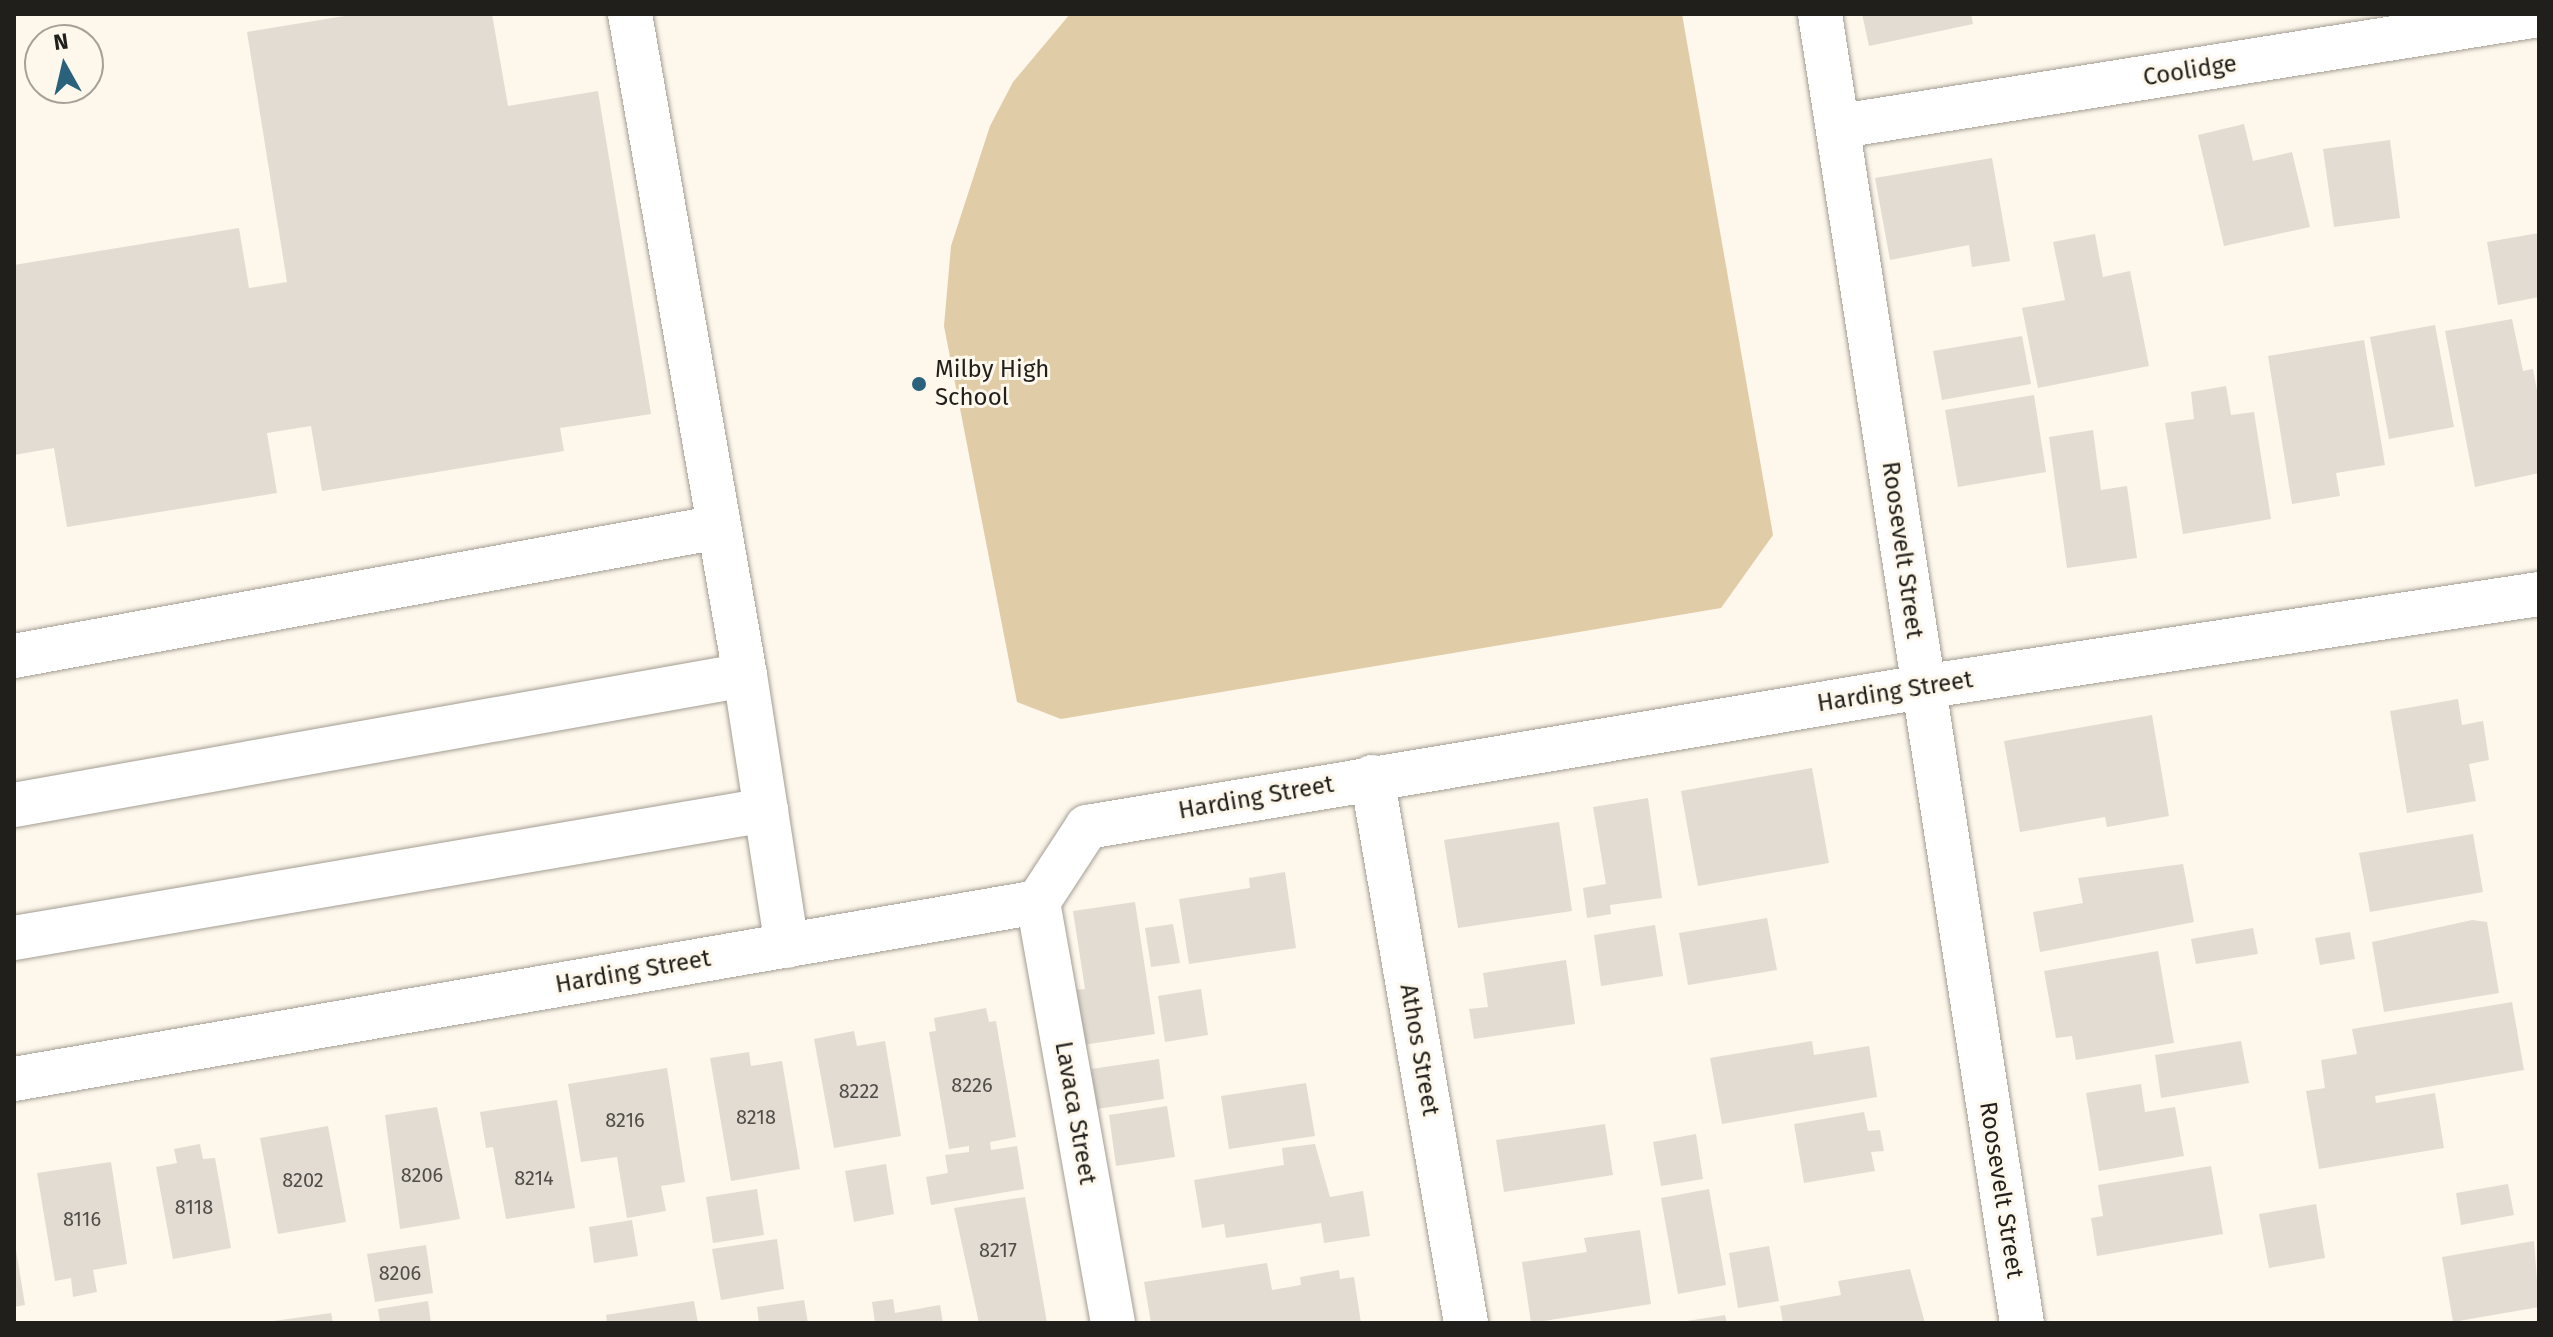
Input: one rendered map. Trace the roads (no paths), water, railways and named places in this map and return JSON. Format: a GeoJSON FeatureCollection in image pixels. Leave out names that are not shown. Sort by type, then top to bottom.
{"type":"FeatureCollection","features":[{"type":"Feature","properties":{"kind":"street"},"geometry":{"type":"LineString","coordinates":[[630,14],[745,675],[787,946]]}},
{"type":"Feature","properties":{"kind":"street","name":"Roosevelt Street"},"geometry":{"type":"LineString","coordinates":[[1820,14],[1841,126],[1922,687],[2022,1323]]}},
{"type":"Feature","properties":{"kind":"street","name":"Coolidge"},"geometry":{"type":"LineString","coordinates":[[1841,126],[2539,15]]}},
{"type":"Feature","properties":{"kind":"street"},"geometry":{"type":"LineString","coordinates":[[14,656],[719,527]]}},
{"type":"Feature","properties":{"kind":"street","name":"Harding Street"},"geometry":{"type":"LineString","coordinates":[[14,1079],[1038,902],[1087,827],[1922,687],[2539,594]]}},
{"type":"Feature","properties":{"kind":"street"},"geometry":{"type":"LineString","coordinates":[[14,805],[745,675]]}},
{"type":"Feature","properties":{"kind":"street","name":"Athos Street"},"geometry":{"type":"LineString","coordinates":[[1372,777],[1466,1323]]}},
{"type":"Feature","properties":{"kind":"street"},"geometry":{"type":"LineString","coordinates":[[14,938],[766,810]]}},
{"type":"Feature","properties":{"kind":"street","name":"Lavaca Street"},"geometry":{"type":"LineString","coordinates":[[1038,902],[1113,1323]]}},
{"type":"Feature","properties":{"kind":"place","name":"Milby High School"},"geometry":{"type":"Point","coordinates":[919,384]}}]}
